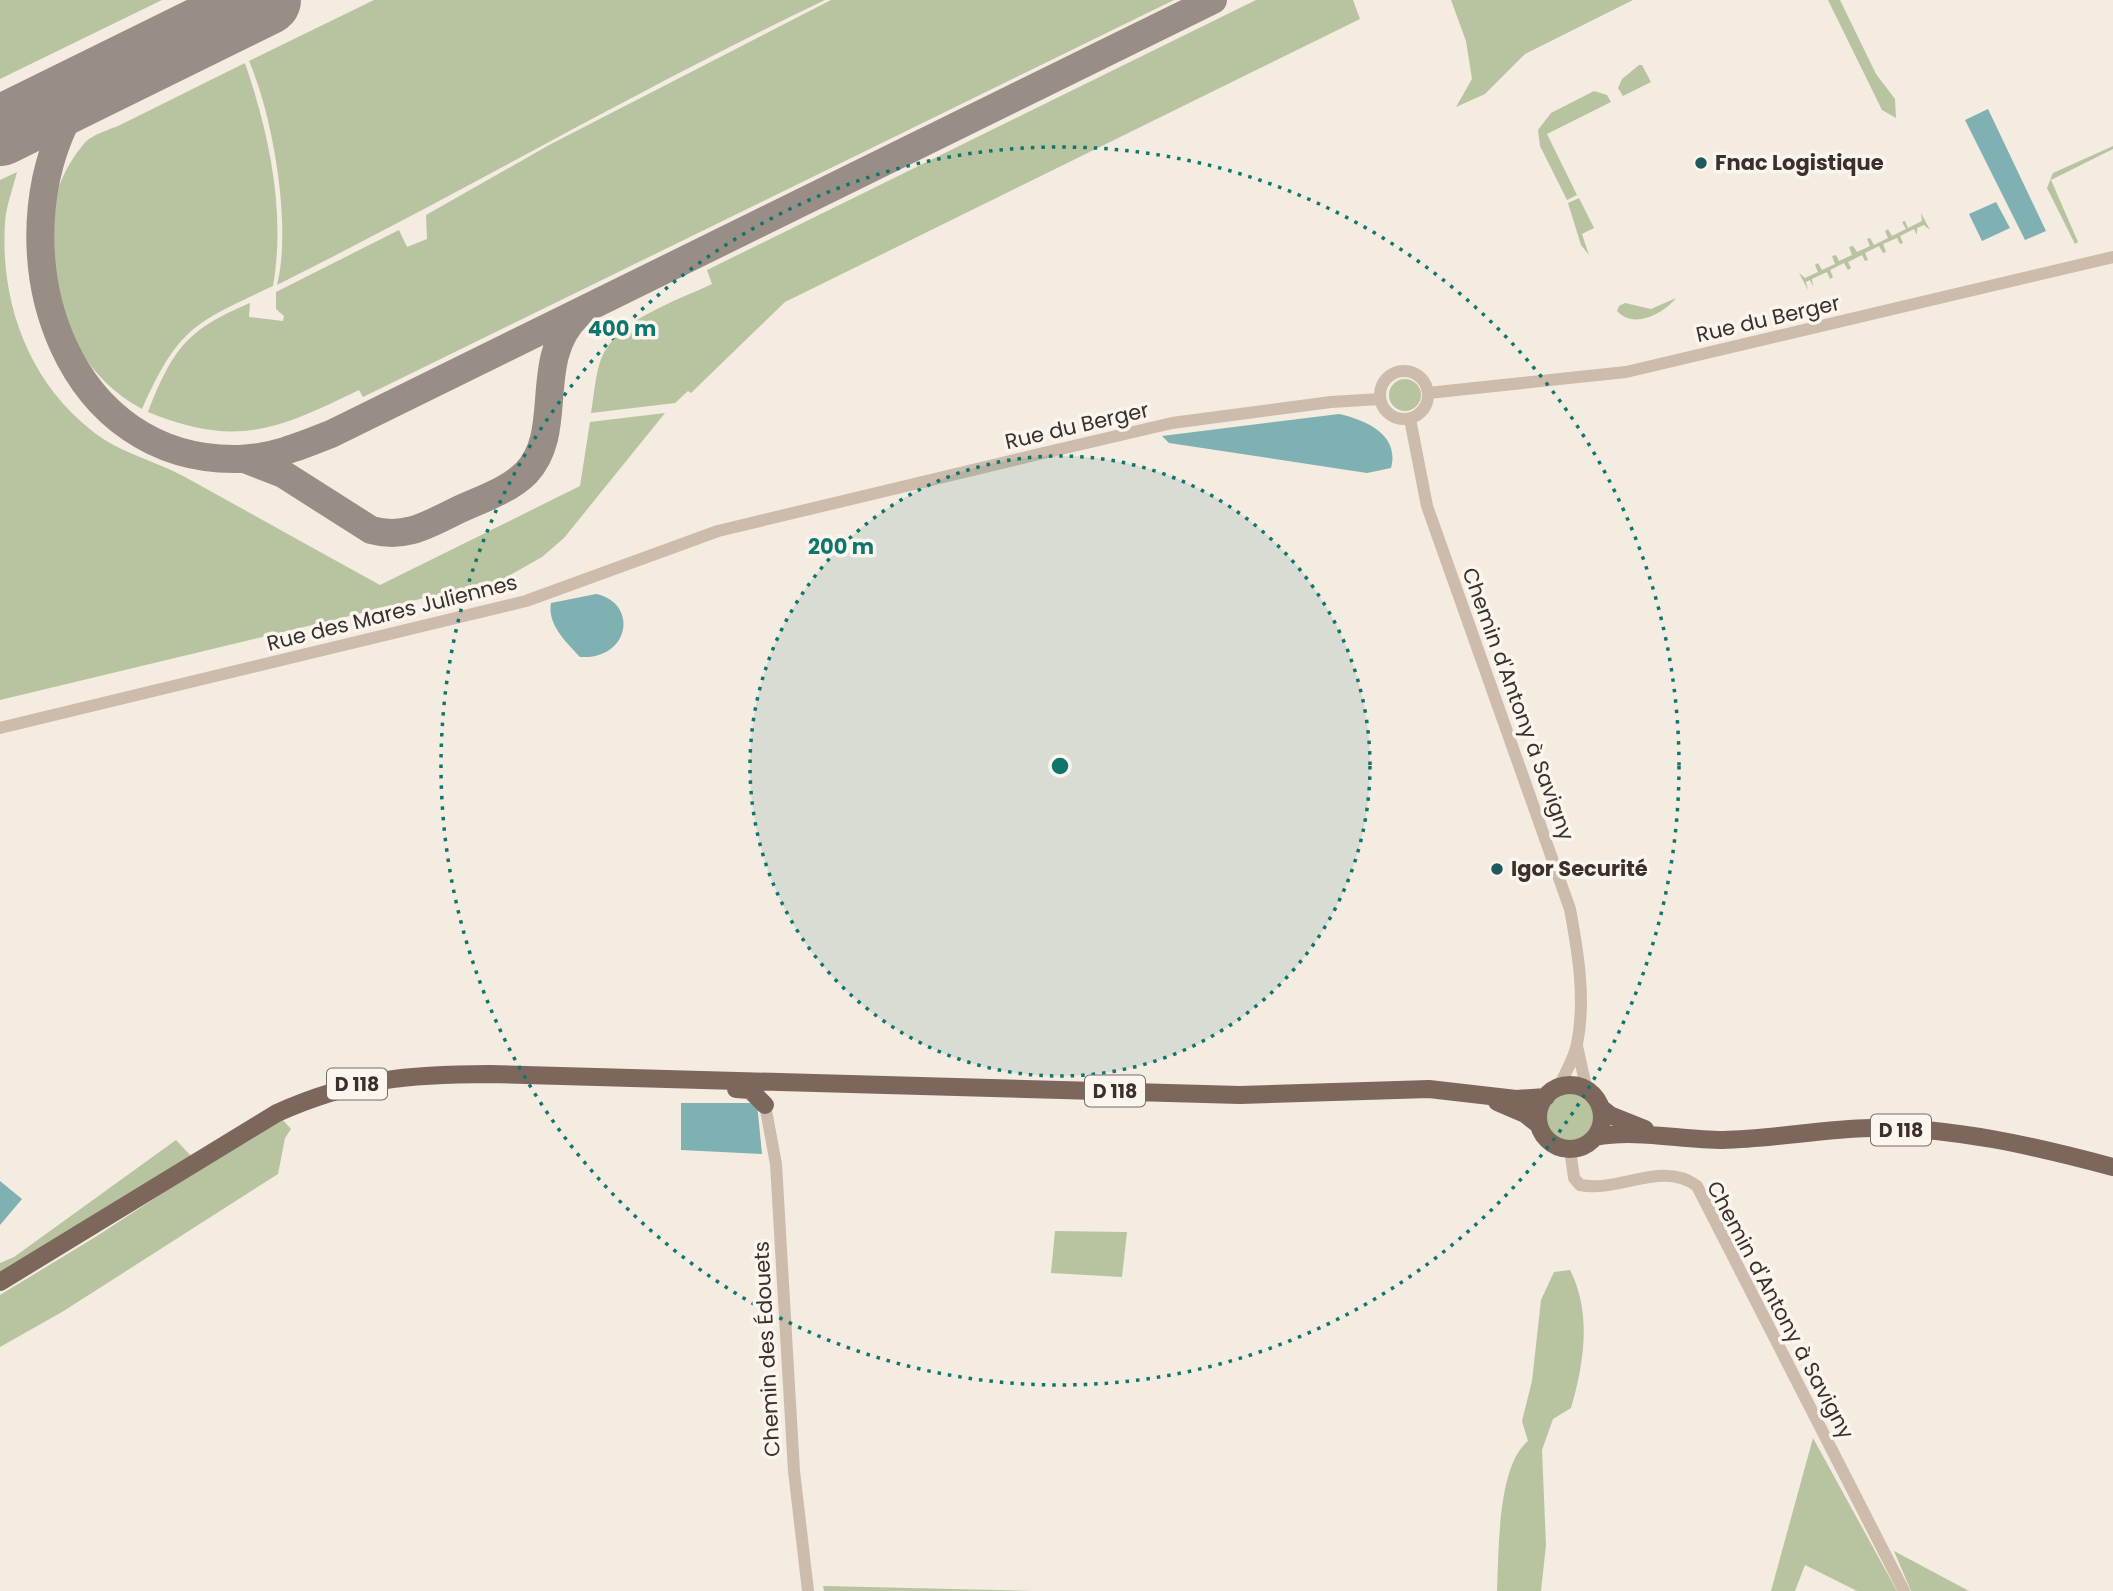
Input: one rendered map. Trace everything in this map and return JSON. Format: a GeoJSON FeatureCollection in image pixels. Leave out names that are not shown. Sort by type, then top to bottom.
{"type":"FeatureCollection","features":[{"type":"Feature","properties":{"kind":"main road","name":"D 118"},"geometry":{"type":"LineString","coordinates":[[0,1282],[244,1130],[300,1102],[358,1083],[393,1077],[438,1074],[1240,1095],[1393,1089],[1464,1092],[1516,1099],[1552,1093]]}},
{"type":"Feature","properties":{"kind":"main road"},"geometry":{"type":"LineString","coordinates":[[689,1080],[704,1087],[750,1090],[765,1105]]}},
{"type":"Feature","properties":{"kind":"main road"},"geometry":{"type":"LineString","coordinates":[[765,1105],[769,1090],[823,1090],[835,1083]]}},
{"type":"Feature","properties":{"kind":"main road"},"geometry":{"type":"LineString","coordinates":[[1572,1086],[1587,1091],[1600,1107],[1601,1123],[1595,1137],[1588,1143],[1570,1149],[1552,1144],[1539,1125],[1539,1108],[1552,1093],[1572,1086]]}},
{"type":"Feature","properties":{"kind":"main road","name":"D 118"},"geometry":{"type":"LineString","coordinates":[[1464,1092],[1510,1106],[1539,1125]]}},
{"type":"Feature","properties":{"kind":"main road","name":"D 118"},"geometry":{"type":"LineString","coordinates":[[1600,1107],[1627,1123],[1686,1137]]}},
{"type":"Feature","properties":{"kind":"main road","name":"D 118"},"geometry":{"type":"LineString","coordinates":[[1595,1137],[1625,1134],[1721,1140],[1871,1128],[1996,1138],[2113,1167]]}},
{"type":"Feature","properties":{"kind":"street","name":"Rue du Berger"},"geometry":{"type":"LineString","coordinates":[[1428,393],[1563,380],[1653,366],[2113,257]]}},
{"type":"Feature","properties":{"kind":"street"},"geometry":{"type":"LineString","coordinates":[[1401,371],[1419,376],[1428,393],[1423,410],[1410,419],[1394,417],[1384,409],[1380,400],[1385,380],[1401,371]]}},
{"type":"Feature","properties":{"kind":"street","name":"Rue du Berger"},"geometry":{"type":"LineString","coordinates":[[788,514],[1171,423],[1331,402],[1380,400]]}},
{"type":"Feature","properties":{"kind":"street","name":"Chemin d'Antony à Savigny"},"geometry":{"type":"LineString","coordinates":[[1410,419],[1427,506],[1570,909],[1579,967],[1577,1046]]}},
{"type":"Feature","properties":{"kind":"street","name":"Rue des Mares Juliennes"},"geometry":{"type":"LineString","coordinates":[[0,729],[526,601],[658,551],[788,514]]}},
{"type":"Feature","properties":{"kind":"street"},"geometry":{"type":"LineString","coordinates":[[1577,1046],[1587,1091]]}},
{"type":"Feature","properties":{"kind":"street"},"geometry":{"type":"LineString","coordinates":[[1552,1093],[1577,1046]]}},
{"type":"Feature","properties":{"kind":"street","name":"Chemin des Édouets"},"geometry":{"type":"LineString","coordinates":[[765,1105],[776,1164],[793,1458],[808,1591]]}},
{"type":"Feature","properties":{"kind":"street","name":"Chemin d'Antony à Savigny"},"geometry":{"type":"LineString","coordinates":[[1570,1149],[1574,1178],[1580,1185],[1665,1175],[1688,1179],[1697,1186],[1904,1591]]}},
{"type":"Feature","properties":{"kind":"green space"},"geometry":{"type":"Polygon","coordinates":[[[0,0],[162,0],[0,79],[0,0]]]}},
{"type":"Feature","properties":{"kind":"green space"},"geometry":{"type":"Polygon","coordinates":[[[374,0],[825,0],[687,69],[277,285],[282,233],[278,172],[266,111],[249,61],[374,0]]]}},
{"type":"Feature","properties":{"kind":"green space"},"geometry":{"type":"Polygon","coordinates":[[[831,0],[1174,0],[363,397],[359,390],[304,415],[256,430],[207,429],[148,412],[174,357],[184,344],[211,323],[250,303],[249,317],[283,321],[284,316],[276,309],[276,292],[399,230],[407,247],[427,239],[426,215],[551,144],[831,0]]]}},
{"type":"Feature","properties":{"kind":"green space"},"geometry":{"type":"Polygon","coordinates":[[[1256,0],[1353,0],[1360,19],[785,302],[691,393],[688,391],[675,403],[591,413],[599,366],[609,345],[620,333],[649,313],[712,284],[707,270],[1256,0]]]}},
{"type":"Feature","properties":{"kind":"green space"},"geometry":{"type":"Polygon","coordinates":[[[1451,0],[1633,0],[1525,54],[1485,94],[1456,107],[1472,79],[1466,41],[1451,0]]]}},
{"type":"Feature","properties":{"kind":"green space"},"geometry":{"type":"Polygon","coordinates":[[[1828,0],[1840,0],[1876,74],[1895,99],[1896,118],[1882,110],[1828,0]]]}},
{"type":"Feature","properties":{"kind":"green space"},"geometry":{"type":"Polygon","coordinates":[[[245,63],[261,117],[273,173],[277,258],[273,286],[224,309],[192,331],[167,360],[142,409],[111,388],[86,360],[67,326],[54,290],[49,252],[52,214],[63,177],[86,141],[245,63]]]}},
{"type":"Feature","properties":{"kind":"green space"},"geometry":{"type":"Polygon","coordinates":[[[1642,65],[1651,82],[1623,96],[1618,88],[1622,79],[1642,65]]]}},
{"type":"Feature","properties":{"kind":"green space"},"geometry":{"type":"Polygon","coordinates":[[[1594,91],[1607,95],[1611,102],[1547,134],[1577,195],[1567,200],[1540,146],[1538,130],[1551,113],[1594,91]]]}},
{"type":"Feature","properties":{"kind":"green space"},"geometry":{"type":"Polygon","coordinates":[[[2113,146],[2113,149],[2051,180],[2078,242],[2075,244],[2047,188],[2053,173],[2113,146]]]}},
{"type":"Feature","properties":{"kind":"green space"},"geometry":{"type":"Polygon","coordinates":[[[17,172],[5,223],[7,282],[13,310],[35,363],[50,388],[69,410],[113,445],[185,477],[380,585],[580,486],[590,422],[665,413],[564,538],[542,557],[503,579],[0,700],[0,180],[17,172]]]}},
{"type":"Feature","properties":{"kind":"green space"},"geometry":{"type":"Polygon","coordinates":[[[1579,198],[1594,228],[1582,234],[1589,255],[1581,245],[1568,203],[1579,198]]]}},
{"type":"Feature","properties":{"kind":"green space"},"geometry":{"type":"Polygon","coordinates":[[[1921,213],[1930,230],[1924,225],[1917,228],[1917,235],[1914,229],[1900,236],[1903,243],[1900,244],[1897,238],[1883,244],[1886,252],[1883,253],[1879,246],[1865,253],[1868,260],[1865,261],[1862,255],[1848,262],[1851,268],[1848,270],[1844,263],[1830,270],[1833,277],[1830,279],[1827,272],[1812,279],[1813,287],[1810,280],[1806,282],[1808,290],[1799,273],[1805,278],[1818,272],[1815,265],[1818,263],[1822,270],[1835,264],[1832,256],[1836,255],[1839,261],[1852,255],[1849,247],[1853,246],[1857,252],[1870,246],[1867,239],[1870,238],[1874,245],[1888,238],[1885,231],[1888,229],[1892,236],[1906,229],[1902,222],[1905,221],[1908,228],[1922,221],[1921,213]]]}},
{"type":"Feature","properties":{"kind":"green space"},"geometry":{"type":"Polygon","coordinates":[[[1676,298],[1657,314],[1640,319],[1624,317],[1617,311],[1619,306],[1625,303],[1651,309],[1676,298]]]}},
{"type":"Feature","properties":{"kind":"green space"},"geometry":{"type":"Polygon","coordinates":[[[1405,379],[1416,384],[1421,395],[1416,406],[1405,411],[1394,406],[1389,395],[1394,384],[1405,379]]]}},
{"type":"Feature","properties":{"kind":"green space"},"geometry":{"type":"Polygon","coordinates":[[[1570,1093],[1588,1100],[1595,1118],[1588,1136],[1570,1143],[1552,1136],[1545,1118],[1552,1100],[1570,1093]]]}},
{"type":"Feature","properties":{"kind":"green space"},"geometry":{"type":"Polygon","coordinates":[[[282,1119],[291,1129],[285,1138],[278,1174],[62,1312],[0,1347],[0,1295],[97,1236],[247,1138],[282,1119]]]}},
{"type":"Feature","properties":{"kind":"green space"},"geometry":{"type":"Polygon","coordinates":[[[176,1140],[191,1156],[0,1274],[0,1263],[14,1257],[176,1140]]]}},
{"type":"Feature","properties":{"kind":"green space"},"geometry":{"type":"Polygon","coordinates":[[[1055,1231],[1127,1232],[1122,1277],[1051,1273],[1055,1231]]]}},
{"type":"Feature","properties":{"kind":"green space"},"geometry":{"type":"Polygon","coordinates":[[[1570,1270],[1581,1304],[1584,1339],[1571,1408],[1553,1419],[1542,1450],[1546,1545],[1541,1591],[1497,1591],[1505,1489],[1518,1453],[1528,1441],[1522,1421],[1532,1381],[1541,1300],[1554,1272],[1570,1270]]]}},
{"type":"Feature","properties":{"kind":"green space"},"geometry":{"type":"Polygon","coordinates":[[[1813,1438],[1897,1591],[1857,1591],[1805,1565],[1795,1591],[1771,1591],[1813,1438]]]}},
{"type":"Feature","properties":{"kind":"green space"},"geometry":{"type":"Polygon","coordinates":[[[1894,1551],[1969,1591],[1911,1591],[1894,1551]]]}},
{"type":"Feature","properties":{"kind":"green space"},"geometry":{"type":"Polygon","coordinates":[[[823,1586],[1035,1591],[824,1591],[823,1586]]]}},
{"type":"Feature","properties":{"kind":"water"},"geometry":{"type":"Polygon","coordinates":[[[1988,109],[2046,231],[2025,240],[1965,120],[1988,109]]]}},
{"type":"Feature","properties":{"kind":"water"},"geometry":{"type":"Polygon","coordinates":[[[1996,202],[2010,228],[1982,241],[1969,214],[1996,202]]]}},
{"type":"Feature","properties":{"kind":"water"},"geometry":{"type":"Polygon","coordinates":[[[1339,414],[1370,425],[1386,438],[1392,456],[1391,468],[1367,473],[1169,443],[1162,436],[1339,414]]]}},
{"type":"Feature","properties":{"kind":"water"},"geometry":{"type":"Polygon","coordinates":[[[596,594],[610,599],[619,608],[623,630],[610,650],[597,656],[580,657],[555,625],[551,603],[596,594]]]}},
{"type":"Feature","properties":{"kind":"water"},"geometry":{"type":"Polygon","coordinates":[[[681,1103],[757,1103],[762,1154],[681,1150],[681,1103]]]}},
{"type":"Feature","properties":{"kind":"water"},"geometry":{"type":"Polygon","coordinates":[[[0,1181],[22,1199],[0,1225],[0,1181]]]}},
{"type":"Feature","properties":{"kind":"taxiway"},"geometry":{"type":"LineString","coordinates":[[142,61],[100,89],[64,125],[46,179],[40,236],[46,293],[63,346],[92,392],[131,428],[180,451],[239,459],[275,454],[331,434],[1213,0]]}},
{"type":"Feature","properties":{"kind":"taxiway"},"geometry":{"type":"LineString","coordinates":[[247,460],[283,474],[371,530],[404,532],[435,522],[502,490],[526,473],[538,456],[548,416],[551,374],[556,353],[564,333],[578,315]]}},
{"type":"Feature","properties":{"kind":"runway"},"geometry":{"type":"LineString","coordinates":[[0,131],[266,0]]}},
{"type":"Feature","properties":{"kind":"place","name":"Fnac Logistique"},"geometry":{"type":"Point","coordinates":[1701,163]}},
{"type":"Feature","properties":{"kind":"place","name":"Igor Securité"},"geometry":{"type":"Point","coordinates":[1497,869]}}]}
